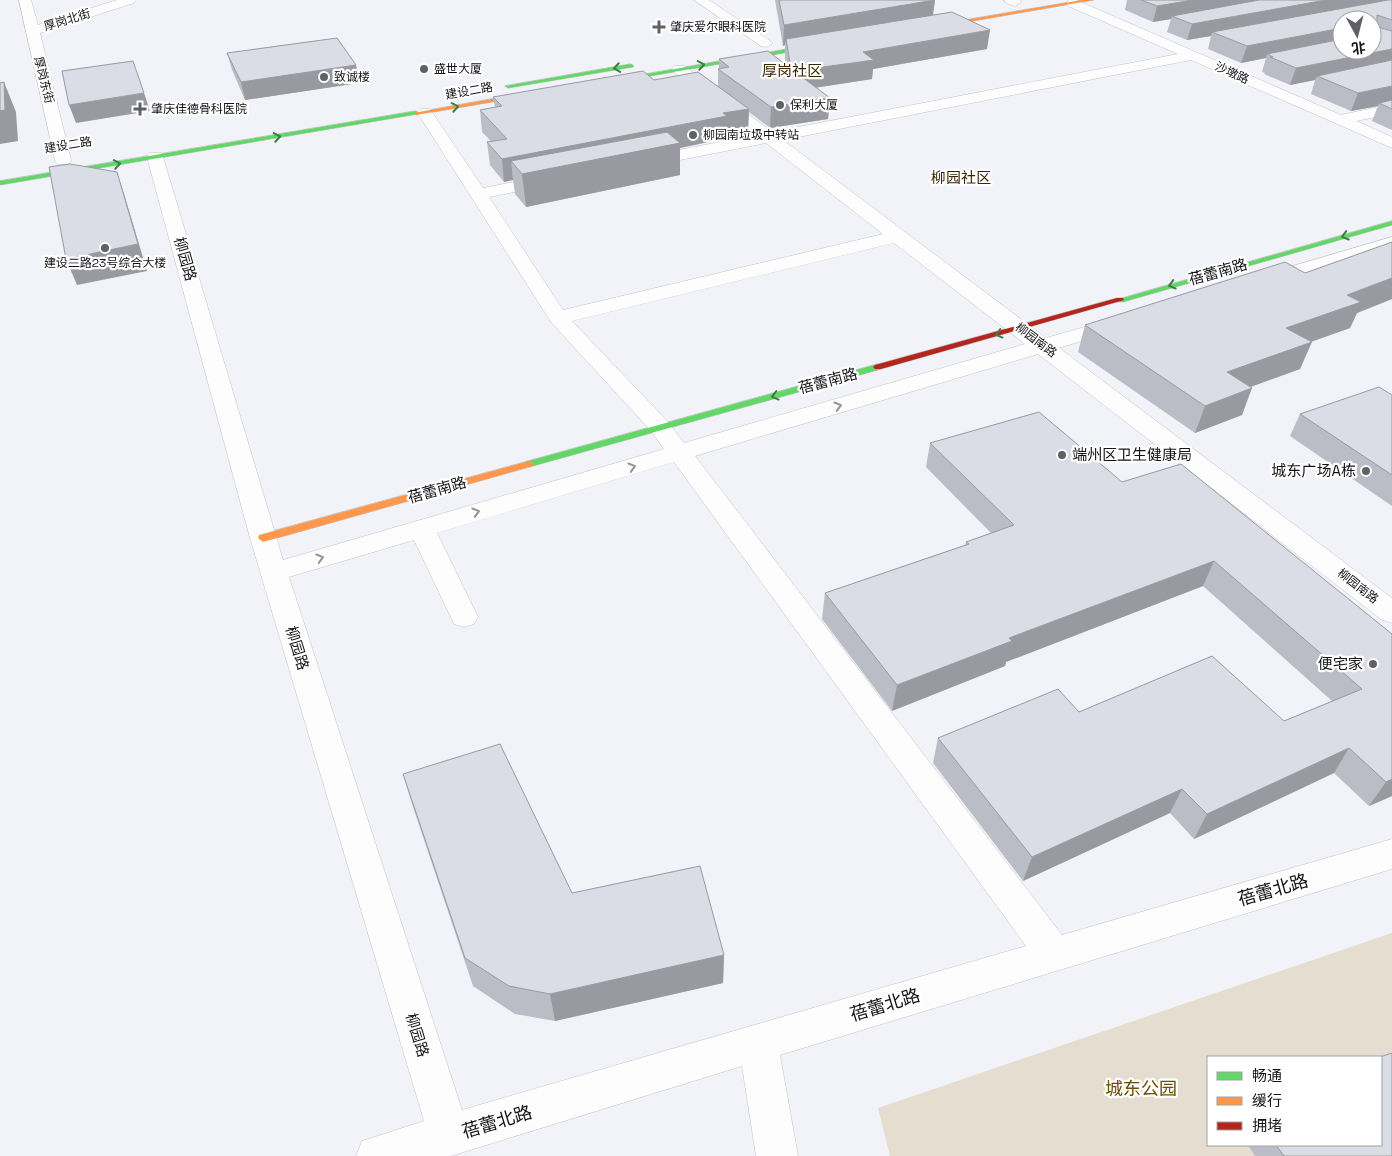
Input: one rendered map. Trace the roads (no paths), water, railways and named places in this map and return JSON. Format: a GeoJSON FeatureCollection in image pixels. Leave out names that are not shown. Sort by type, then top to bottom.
{"type":"FeatureCollection","features":[{"type":"Feature","properties":{"kind":"main road"},"geometry":{"type":"LineString","coordinates":[[924,28],[1091,0]]}},
{"type":"Feature","properties":{"kind":"main road"},"geometry":{"type":"LineString","coordinates":[[929,16],[1018,1]]}},
{"type":"Feature","properties":{"kind":"main road","name":"建设二路"},"geometry":{"type":"LineString","coordinates":[[369,109],[824,34]]}},
{"type":"Feature","properties":{"kind":"main road","name":"建设二路"},"geometry":{"type":"LineString","coordinates":[[0,183],[836,43]]}},
{"type":"Feature","properties":{"kind":"main road","name":"建设二路"},"geometry":{"type":"LineString","coordinates":[[48,162],[68,159]]}},
{"type":"Feature","properties":{"kind":"main road","name":"蓓蕾南路"},"geometry":{"type":"LineString","coordinates":[[263,538],[1392,223]]}},
{"type":"Feature","properties":{"kind":"street","name":"厚岗东街"},"geometry":{"type":"LineString","coordinates":[[25,0],[68,159]]}},
{"type":"Feature","properties":{"kind":"street","name":"厚岗北街"},"geometry":{"type":"LineString","coordinates":[[32,31],[130,0]]}},
{"type":"Feature","properties":{"kind":"street"},"geometry":{"type":"LineString","coordinates":[[700,0],[766,43]]}},
{"type":"Feature","properties":{"kind":"street","name":"沙墩路"},"geometry":{"type":"LineString","coordinates":[[1072,3],[1392,143]]}},
{"type":"Feature","properties":{"kind":"street"},"geometry":{"type":"LineString","coordinates":[[1135,31],[1163,26]]}},
{"type":"Feature","properties":{"kind":"street"},"geometry":{"type":"LineString","coordinates":[[1176,49],[1204,43]]}},
{"type":"Feature","properties":{"kind":"street"},"geometry":{"type":"LineString","coordinates":[[633,164],[1192,56]]}},
{"type":"Feature","properties":{"kind":"street"},"geometry":{"type":"LineString","coordinates":[[1230,72],[1258,66]]}},
{"type":"Feature","properties":{"kind":"street","name":"柳园南路"},"geometry":{"type":"LineString","coordinates":[[679,69],[1392,613]]}},
{"type":"Feature","properties":{"kind":"street"},"geometry":{"type":"LineString","coordinates":[[1281,94],[1308,88]]}},
{"type":"Feature","properties":{"kind":"street"},"geometry":{"type":"LineString","coordinates":[[1340,120],[1392,109]]}},
{"type":"Feature","properties":{"kind":"street"},"geometry":{"type":"LineString","coordinates":[[425,112],[558,318],[660,428],[1054,954]]}},
{"type":"Feature","properties":{"kind":"street","name":"柳园路"},"geometry":{"type":"LineString","coordinates":[[155,157],[263,538],[449,1136]]}},
{"type":"Feature","properties":{"kind":"street"},"geometry":{"type":"LineString","coordinates":[[478,194],[565,177]]}},
{"type":"Feature","properties":{"kind":"street"},"geometry":{"type":"LineString","coordinates":[[558,318],[899,236]]}},
{"type":"Feature","properties":{"kind":"street","name":"蓓蕾南路"},"geometry":{"type":"LineString","coordinates":[[1204,298],[1392,243]]}},
{"type":"Feature","properties":{"kind":"street","name":"蓓蕾南路"},"geometry":{"type":"LineString","coordinates":[[274,572],[1138,318]]}},
{"type":"Feature","properties":{"kind":"street"},"geometry":{"type":"LineString","coordinates":[[422,529],[464,617]]}},
{"type":"Feature","properties":{"kind":"street","name":"蓓蕾北路"},"geometry":{"type":"LineString","coordinates":[[377,1156],[1392,854]]}},
{"type":"Feature","properties":{"kind":"street"},"geometry":{"type":"LineString","coordinates":[[758,1043],[776,1156]]}},
{"type":"Feature","properties":{"kind":"place","name":"肇庆爱尔眼科医院"},"geometry":{"type":"Point","coordinates":[659,27]}},
{"type":"Feature","properties":{"kind":"place","name":"盛世大厦"},"geometry":{"type":"Point","coordinates":[424,69]}},
{"type":"Feature","properties":{"kind":"place","name":"致诚楼"},"geometry":{"type":"Point","coordinates":[324,77]}},
{"type":"Feature","properties":{"kind":"place","name":"保利大厦"},"geometry":{"type":"Point","coordinates":[780,105]}},
{"type":"Feature","properties":{"kind":"place","name":"肇庆佳德骨科医院"},"geometry":{"type":"Point","coordinates":[140,109]}},
{"type":"Feature","properties":{"kind":"place","name":"柳园南垃圾中转站"},"geometry":{"type":"Point","coordinates":[693,135]}},
{"type":"Feature","properties":{"kind":"place","name":"建设二路23号综合大楼"},"geometry":{"type":"Point","coordinates":[105,248]}},
{"type":"Feature","properties":{"kind":"place","name":"端州区卫生健康局"},"geometry":{"type":"Point","coordinates":[1062,455]}},
{"type":"Feature","properties":{"kind":"place","name":"城东广场A栋"},"geometry":{"type":"Point","coordinates":[1366,471]}},
{"type":"Feature","properties":{"kind":"place","name":"便宅家"},"geometry":{"type":"Point","coordinates":[1373,664]}},
{"type":"Feature","properties":{"kind":"district","name":"厚岗社区"},"geometry":{"type":"Point","coordinates":[792,71]}},
{"type":"Feature","properties":{"kind":"district","name":"柳园社区"},"geometry":{"type":"Point","coordinates":[961,178]}},
{"type":"Feature","properties":{"kind":"park label","name":"城东公园"},"geometry":{"type":"Point","coordinates":[1141,1089]}}]}
